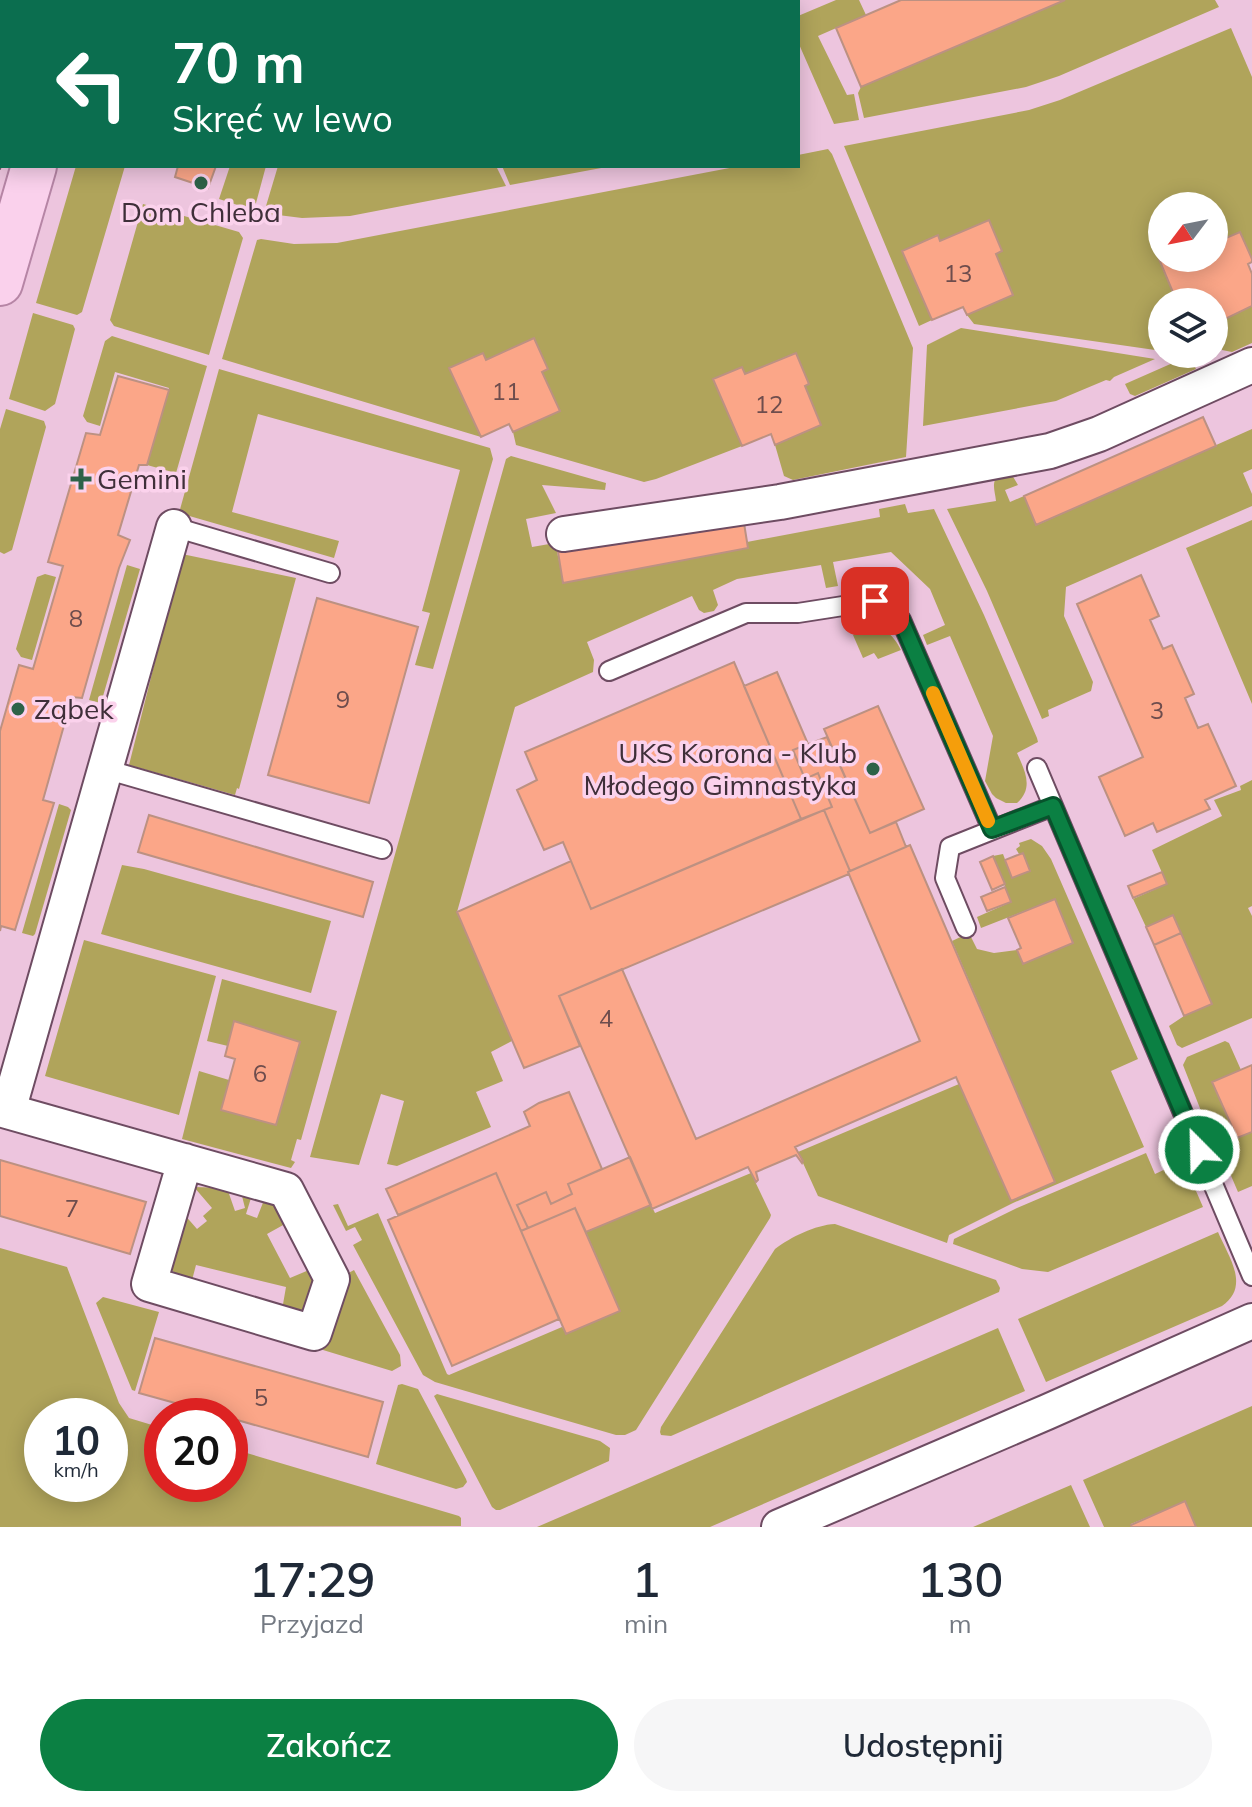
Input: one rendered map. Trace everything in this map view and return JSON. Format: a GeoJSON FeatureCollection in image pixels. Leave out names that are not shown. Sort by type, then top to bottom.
{"type":"FeatureCollection","features":[{"type":"Feature","properties":{"kind":"main road"},"geometry":{"type":"LineString","coordinates":[[0,283],[33,168]]}},
{"type":"Feature","properties":{"kind":"street"},"geometry":{"type":"LineString","coordinates":[[564,534],[780,502],[1050,451],[1099,434],[1252,365]]}},
{"type":"Feature","properties":{"kind":"street"},"geometry":{"type":"LineString","coordinates":[[174,527],[4,1110],[185,1161],[286,1190],[332,1279],[314,1333],[149,1284],[185,1161]]}},
{"type":"Feature","properties":{"kind":"street"},"geometry":{"type":"LineString","coordinates":[[779,1527],[1252,1321]]}},
{"type":"Feature","properties":{"kind":"lane"},"geometry":{"type":"LineString","coordinates":[[174,527],[330,573]]}},
{"type":"Feature","properties":{"kind":"lane"},"geometry":{"type":"LineString","coordinates":[[609,671],[746,613],[798,613],[875,601],[901,620],[992,829]]}},
{"type":"Feature","properties":{"kind":"lane"},"geometry":{"type":"LineString","coordinates":[[1037,768],[1252,1276]]}},
{"type":"Feature","properties":{"kind":"lane"},"geometry":{"type":"LineString","coordinates":[[105,769],[382,849]]}},
{"type":"Feature","properties":{"kind":"lane"},"geometry":{"type":"LineString","coordinates":[[966,928],[945,878],[950,847],[1053,806]]}},
{"type":"Feature","properties":{"kind":"shaded area"},"geometry":{"type":"Polygon","coordinates":[[[836,0],[859,0],[866,15],[818,36],[847,95],[854,94],[859,120],[834,124],[800,47],[800,15],[836,0]]]}},
{"type":"Feature","properties":{"kind":"shaded area"},"geometry":{"type":"Polygon","coordinates":[[[1065,0],[1215,0],[1219,7],[1059,76],[1026,87],[864,118],[858,93],[861,87],[1065,0]]]}},
{"type":"Feature","properties":{"kind":"shaded area"},"geometry":{"type":"Polygon","coordinates":[[[1231,28],[1252,77],[1252,259],[1240,232],[1228,237],[1228,192],[1148,192],[1148,272],[1164,272],[1171,288],[1148,288],[1148,349],[974,324],[967,315],[1013,294],[996,254],[940,241],[937,235],[903,251],[932,320],[919,326],[844,146],[1029,110],[1231,28]]]}},
{"type":"Feature","properties":{"kind":"shaded area"},"geometry":{"type":"Polygon","coordinates":[[[828,149],[832,154],[913,348],[906,457],[793,480],[784,476],[775,445],[821,425],[805,386],[809,384],[795,353],[745,374],[742,367],[714,379],[742,446],[644,482],[516,445],[513,432],[560,411],[542,372],[548,369],[534,338],[486,360],[482,353],[449,368],[481,437],[222,359],[257,240],[294,244],[337,243],[730,168],[800,168],[800,155],[828,149]]]}},
{"type":"Feature","properties":{"kind":"shaded area"},"geometry":{"type":"Polygon","coordinates":[[[75,168],[124,168],[82,312],[77,315],[36,303],[75,168]]]}},
{"type":"Feature","properties":{"kind":"shaded area"},"geometry":{"type":"Polygon","coordinates":[[[229,168],[265,168],[256,203],[247,208],[219,199],[229,168]]]}},
{"type":"Feature","properties":{"kind":"shaded area"},"geometry":{"type":"Polygon","coordinates":[[[277,168],[497,168],[506,186],[350,216],[302,218],[270,214],[266,206],[277,168]]]}},
{"type":"Feature","properties":{"kind":"shaded area"},"geometry":{"type":"Polygon","coordinates":[[[503,168],[601,168],[510,185],[503,168]]]}},
{"type":"Feature","properties":{"kind":"shaded area"},"geometry":{"type":"Polygon","coordinates":[[[143,204],[239,232],[243,238],[209,355],[114,326],[110,320],[143,204]]]}},
{"type":"Feature","properties":{"kind":"shaded area"},"geometry":{"type":"Polygon","coordinates":[[[1252,306],[1252,343],[1228,351],[1228,318],[1252,306]]]}},
{"type":"Feature","properties":{"kind":"shaded area"},"geometry":{"type":"Polygon","coordinates":[[[33,313],[73,325],[75,329],[55,404],[45,411],[9,399],[33,313]]]}},
{"type":"Feature","properties":{"kind":"shaded area"},"geometry":{"type":"Polygon","coordinates":[[[961,328],[1148,358],[1148,362],[1110,381],[1056,401],[923,426],[927,345],[961,328]]]}},
{"type":"Feature","properties":{"kind":"shaded area"},"geometry":{"type":"Polygon","coordinates":[[[112,336],[207,366],[176,473],[147,465],[169,388],[115,372],[100,426],[87,422],[83,416],[105,341],[112,336]]]}},
{"type":"Feature","properties":{"kind":"shaded area"},"geometry":{"type":"Polygon","coordinates":[[[1161,368],[1196,369],[1135,396],[1130,394],[1125,384],[1161,368]]]}},
{"type":"Feature","properties":{"kind":"shaded area"},"geometry":{"type":"Polygon","coordinates":[[[219,369],[490,448],[493,459],[433,669],[415,665],[430,613],[422,611],[460,470],[258,414],[232,512],[339,541],[334,558],[179,513],[219,369]]]}},
{"type":"Feature","properties":{"kind":"shaded area"},"geometry":{"type":"Polygon","coordinates":[[[6,409],[44,421],[46,427],[12,550],[4,554],[0,552],[0,429],[6,409]]]}},
{"type":"Feature","properties":{"kind":"shaded area"},"geometry":{"type":"Polygon","coordinates":[[[1252,429],[1252,469],[1243,473],[1252,494],[1252,506],[1066,587],[1064,616],[1093,682],[1091,691],[1048,710],[1049,716],[1042,719],[987,591],[947,509],[996,501],[996,478],[998,475],[1012,475],[1018,485],[1005,490],[1010,502],[1024,496],[1037,525],[1252,429]]]}},
{"type":"Feature","properties":{"kind":"shaded area"},"geometry":{"type":"Polygon","coordinates":[[[511,456],[606,483],[605,490],[542,485],[556,513],[526,519],[532,547],[555,543],[564,583],[748,548],[747,542],[880,517],[879,509],[905,504],[908,513],[934,509],[1037,738],[1038,742],[1017,753],[1027,785],[1017,803],[1006,803],[992,794],[985,781],[993,736],[950,636],[927,645],[923,635],[945,625],[930,589],[891,552],[833,562],[838,586],[826,588],[821,565],[737,579],[713,590],[718,605],[714,611],[704,613],[699,610],[692,596],[587,642],[594,660],[593,672],[515,707],[457,912],[512,1041],[491,1052],[503,1081],[476,1092],[491,1127],[397,1166],[387,1164],[404,1101],[381,1094],[359,1165],[310,1157],[506,459],[511,456]]]}},
{"type":"Feature","properties":{"kind":"shaded area"},"geometry":{"type":"Polygon","coordinates":[[[1252,520],[1252,704],[1186,548],[1252,520]]]}},
{"type":"Feature","properties":{"kind":"shaded area"},"geometry":{"type":"Polygon","coordinates":[[[182,554],[296,578],[235,795],[129,765],[182,554]]]}},
{"type":"Feature","properties":{"kind":"shaded area"},"geometry":{"type":"Polygon","coordinates":[[[127,565],[140,569],[101,703],[89,700],[127,565]]]}},
{"type":"Feature","properties":{"kind":"shaded area"},"geometry":{"type":"Polygon","coordinates":[[[45,574],[56,577],[32,660],[21,657],[16,649],[37,577],[45,574]]]}},
{"type":"Feature","properties":{"kind":"shaded area"},"geometry":{"type":"Polygon","coordinates":[[[867,627],[888,632],[901,650],[878,659],[874,653],[863,658],[853,635],[867,627]]]}},
{"type":"Feature","properties":{"kind":"shaded area"},"geometry":{"type":"Polygon","coordinates":[[[1252,780],[1252,906],[1248,908],[1252,916],[1252,1018],[1182,1048],[1177,1045],[1169,1026],[1211,1003],[1173,915],[1146,927],[1133,899],[1167,884],[1152,850],[1222,816],[1214,800],[1241,790],[1240,786],[1252,780]]]}},
{"type":"Feature","properties":{"kind":"shaded area"},"geometry":{"type":"Polygon","coordinates":[[[59,804],[71,810],[33,936],[22,933],[59,804]]]}},
{"type":"Feature","properties":{"kind":"shaded area"},"geometry":{"type":"Polygon","coordinates":[[[1031,839],[1042,846],[1051,859],[1138,1059],[1111,1071],[1144,1147],[1013,1203],[949,1235],[947,1243],[818,1196],[798,1152],[959,1084],[1011,1201],[1055,1182],[952,941],[969,933],[977,949],[994,953],[1017,950],[1023,964],[1073,943],[1055,899],[981,928],[977,917],[1011,902],[993,856],[1003,854],[1012,878],[1030,871],[1023,853],[1019,854],[1016,849],[1019,843],[1031,839]]]}},
{"type":"Feature","properties":{"kind":"shaded area"},"geometry":{"type":"Polygon","coordinates":[[[122,865],[331,921],[311,993],[101,934],[122,865]]]}},
{"type":"Feature","properties":{"kind":"shaded area"},"geometry":{"type":"Polygon","coordinates":[[[84,940],[216,976],[179,1115],[45,1076],[84,940]]]}},
{"type":"Feature","properties":{"kind":"shaded area"},"geometry":{"type":"Polygon","coordinates":[[[222,979],[337,1011],[291,1168],[182,1139],[199,1071],[229,1080],[221,1110],[276,1125],[300,1042],[235,1022],[228,1046],[207,1041],[222,979]]]}},
{"type":"Feature","properties":{"kind":"shaded area"},"geometry":{"type":"Polygon","coordinates":[[[1225,1041],[1229,1043],[1241,1070],[1212,1082],[1237,1138],[1252,1132],[1252,1186],[1238,1192],[1183,1065],[1187,1057],[1225,1041]]]}},
{"type":"Feature","properties":{"kind":"shaded area"},"geometry":{"type":"Polygon","coordinates":[[[1146,1153],[1155,1174],[1183,1161],[1203,1207],[1048,1272],[1022,1269],[953,1244],[954,1239],[1017,1208],[1146,1153]]]}},
{"type":"Feature","properties":{"kind":"shaded area"},"geometry":{"type":"Polygon","coordinates":[[[751,1173],[770,1218],[636,1430],[625,1435],[616,1435],[435,1382],[423,1375],[353,1245],[362,1240],[355,1227],[346,1231],[333,1205],[338,1204],[348,1226],[378,1213],[449,1375],[562,1327],[566,1334],[620,1311],[586,1232],[651,1205],[655,1213],[751,1173]]]}},
{"type":"Feature","properties":{"kind":"shaded area"},"geometry":{"type":"Polygon","coordinates":[[[194,1187],[227,1188],[235,1211],[245,1208],[240,1188],[251,1198],[246,1214],[257,1218],[264,1200],[273,1198],[285,1224],[267,1234],[290,1278],[309,1270],[317,1273],[305,1309],[282,1310],[286,1287],[196,1265],[191,1284],[173,1271],[166,1260],[183,1213],[197,1229],[207,1221],[203,1216],[212,1208],[194,1187]]]}},
{"type":"Feature","properties":{"kind":"shaded area"},"geometry":{"type":"Polygon","coordinates":[[[835,1224],[996,1280],[999,1292],[671,1436],[661,1435],[661,1427],[775,1249],[804,1232],[835,1224]]]}},
{"type":"Feature","properties":{"kind":"shaded area"},"geometry":{"type":"Polygon","coordinates":[[[1218,1232],[1235,1270],[1236,1280],[1231,1298],[1222,1306],[1046,1382],[1018,1319],[1218,1232]]]}},
{"type":"Feature","properties":{"kind":"shaded area"},"geometry":{"type":"Polygon","coordinates":[[[0,1248],[67,1267],[117,1398],[24,1398],[24,1502],[128,1502],[128,1416],[144,1423],[144,1502],[248,1502],[248,1453],[459,1516],[461,1526],[0,1527],[0,1248]]]}},
{"type":"Feature","properties":{"kind":"shaded area"},"geometry":{"type":"Polygon","coordinates":[[[354,1270],[400,1355],[401,1366],[392,1371],[323,1350],[343,1276],[354,1270]]]}},
{"type":"Feature","properties":{"kind":"shaded area"},"geometry":{"type":"Polygon","coordinates":[[[103,1297],[159,1312],[135,1391],[96,1303],[103,1297]]]}},
{"type":"Feature","properties":{"kind":"shaded area"},"geometry":{"type":"Polygon","coordinates":[[[998,1328],[1025,1391],[710,1527],[537,1527],[998,1328]]]}},
{"type":"Feature","properties":{"kind":"shaded area"},"geometry":{"type":"Polygon","coordinates":[[[398,1385],[418,1389],[466,1479],[463,1487],[456,1489],[376,1464],[398,1385]]]}},
{"type":"Feature","properties":{"kind":"shaded area"},"geometry":{"type":"Polygon","coordinates":[[[437,1394],[600,1441],[610,1448],[609,1461],[496,1510],[434,1396],[437,1394]]]}},
{"type":"Feature","properties":{"kind":"shaded area"},"geometry":{"type":"Polygon","coordinates":[[[1252,1406],[1252,1527],[1196,1527],[1185,1502],[1131,1524],[1132,1527],[1104,1527],[1083,1480],[1252,1406]]]}},
{"type":"Feature","properties":{"kind":"shaded area"},"geometry":{"type":"Polygon","coordinates":[[[1071,1485],[1090,1527],[973,1527],[1071,1485]]]}},
{"type":"Feature","properties":{"kind":"building"},"geometry":{"type":"Polygon","coordinates":[[[901,0],[1065,0],[861,87],[836,28],[901,0]]]}},
{"type":"Feature","properties":{"kind":"building","name":"Dom Chleba"},"geometry":{"type":"Polygon","coordinates":[[[177,168],[215,168],[208,188],[175,177],[177,168]]]}},
{"type":"Feature","properties":{"kind":"building"},"geometry":{"type":"Polygon","coordinates":[[[989,220],[1002,251],[996,254],[1013,295],[967,315],[963,307],[932,320],[902,251],[938,235],[940,241],[989,220]]]}},
{"type":"Feature","properties":{"kind":"building"},"geometry":{"type":"Polygon","coordinates":[[[1240,232],[1252,259],[1248,264],[1252,274],[1252,306],[1228,318],[1228,288],[1171,288],[1164,272],[1228,272],[1228,237],[1240,232]]]}},
{"type":"Feature","properties":{"kind":"building"},"geometry":{"type":"Polygon","coordinates":[[[534,338],[548,369],[542,372],[560,411],[513,432],[509,424],[481,437],[449,368],[483,353],[486,360],[534,338]]]}},
{"type":"Feature","properties":{"kind":"building"},"geometry":{"type":"Polygon","coordinates":[[[796,353],[821,425],[775,445],[771,434],[742,446],[713,379],[742,367],[745,374],[796,353]]]}},
{"type":"Feature","properties":{"kind":"building"},"geometry":{"type":"Polygon","coordinates":[[[118,376],[169,390],[147,465],[139,465],[118,535],[130,540],[82,698],[72,697],[43,800],[54,803],[15,930],[1,926],[0,931],[0,731],[19,665],[33,669],[63,566],[48,562],[86,433],[100,435],[118,376]]]}},
{"type":"Feature","properties":{"kind":"building"},"geometry":{"type":"Polygon","coordinates":[[[1203,417],[1216,446],[1036,525],[1024,496],[1203,417]]]}},
{"type":"Feature","properties":{"kind":"building"},"geometry":{"type":"Polygon","coordinates":[[[743,517],[748,548],[563,583],[558,552],[743,517]]]}},
{"type":"Feature","properties":{"kind":"building"},"geometry":{"type":"Polygon","coordinates":[[[1141,575],[1159,616],[1150,620],[1163,649],[1172,645],[1194,694],[1185,698],[1198,728],[1208,724],[1236,786],[1205,800],[1210,809],[1157,832],[1153,823],[1125,836],[1099,777],[1143,757],[1077,604],[1141,575]]]}},
{"type":"Feature","properties":{"kind":"building"},"geometry":{"type":"Polygon","coordinates":[[[317,598],[418,627],[369,803],[268,775],[317,598]]]}},
{"type":"Feature","properties":{"kind":"building"},"geometry":{"type":"Polygon","coordinates":[[[734,662],[801,819],[591,909],[563,842],[544,850],[517,790],[537,780],[525,752],[734,662]]]}},
{"type":"Feature","properties":{"kind":"building"},"geometry":{"type":"Polygon","coordinates":[[[777,672],[808,744],[793,750],[805,779],[818,773],[832,807],[801,819],[744,686],[777,672]]]}},
{"type":"Feature","properties":{"kind":"building"},"geometry":{"type":"Polygon","coordinates":[[[878,706],[924,809],[870,833],[824,729],[878,706]]]}},
{"type":"Feature","properties":{"kind":"building"},"geometry":{"type":"Polygon","coordinates":[[[827,737],[870,833],[896,822],[906,847],[850,871],[824,810],[832,807],[818,773],[805,779],[793,750],[827,737]]]}},
{"type":"Feature","properties":{"kind":"building"},"geometry":{"type":"Polygon","coordinates":[[[824,810],[849,874],[559,996],[580,1046],[524,1068],[457,912],[571,861],[591,909],[824,810]]]}},
{"type":"Feature","properties":{"kind":"building"},"geometry":{"type":"Polygon","coordinates":[[[149,815],[373,882],[363,917],[138,852],[149,815]]]}},
{"type":"Feature","properties":{"kind":"building"},"geometry":{"type":"Polygon","coordinates":[[[910,845],[1055,1182],[1011,1201],[956,1077],[795,1147],[802,1163],[796,1155],[756,1172],[756,1182],[748,1167],[652,1209],[559,996],[622,969],[696,1139],[920,1041],[848,872],[910,845]]]}},
{"type":"Feature","properties":{"kind":"building"},"geometry":{"type":"Polygon","coordinates":[[[1023,853],[1030,871],[1012,878],[1005,860],[1023,853]]]}},
{"type":"Feature","properties":{"kind":"building"},"geometry":{"type":"Polygon","coordinates":[[[993,856],[1005,884],[992,890],[980,862],[993,856]]]}},
{"type":"Feature","properties":{"kind":"building"},"geometry":{"type":"Polygon","coordinates":[[[1162,872],[1167,884],[1133,898],[1128,886],[1162,872]]]}},
{"type":"Feature","properties":{"kind":"building"},"geometry":{"type":"Polygon","coordinates":[[[1005,887],[1011,902],[987,911],[981,897],[1005,887]]]}},
{"type":"Feature","properties":{"kind":"building"},"geometry":{"type":"Polygon","coordinates":[[[1055,899],[1073,943],[1023,964],[1017,950],[1021,948],[1008,918],[1055,899]]]}},
{"type":"Feature","properties":{"kind":"building"},"geometry":{"type":"Polygon","coordinates":[[[1173,915],[1181,933],[1154,945],[1146,927],[1173,915]]]}},
{"type":"Feature","properties":{"kind":"building"},"geometry":{"type":"Polygon","coordinates":[[[1181,933],[1212,1004],[1184,1016],[1154,945],[1181,933]]]}},
{"type":"Feature","properties":{"kind":"building"},"geometry":{"type":"Polygon","coordinates":[[[234,1021],[300,1042],[276,1125],[221,1110],[235,1059],[225,1056],[234,1021]]]}},
{"type":"Feature","properties":{"kind":"building"},"geometry":{"type":"Polygon","coordinates":[[[1252,1065],[1252,1132],[1237,1138],[1212,1082],[1252,1065]]]}},
{"type":"Feature","properties":{"kind":"building"},"geometry":{"type":"Polygon","coordinates":[[[569,1092],[602,1169],[568,1184],[572,1194],[551,1204],[546,1192],[517,1205],[528,1228],[521,1231],[496,1173],[398,1215],[386,1189],[530,1126],[524,1112],[569,1092]]]}},
{"type":"Feature","properties":{"kind":"building"},"geometry":{"type":"Polygon","coordinates":[[[630,1157],[651,1205],[586,1232],[575,1208],[528,1228],[517,1205],[546,1192],[551,1204],[572,1194],[568,1184],[630,1157]]]}},
{"type":"Feature","properties":{"kind":"building"},"geometry":{"type":"Polygon","coordinates":[[[0,1160],[146,1202],[130,1254],[0,1216],[0,1160]]]}},
{"type":"Feature","properties":{"kind":"building"},"geometry":{"type":"Polygon","coordinates":[[[496,1173],[559,1319],[452,1366],[388,1220],[496,1173]]]}},
{"type":"Feature","properties":{"kind":"building"},"geometry":{"type":"Polygon","coordinates":[[[575,1208],[620,1311],[566,1334],[521,1231],[575,1208]]]}},
{"type":"Feature","properties":{"kind":"building"},"geometry":{"type":"Polygon","coordinates":[[[155,1338],[383,1402],[368,1457],[248,1423],[248,1398],[157,1398],[139,1393],[155,1338]]]}},
{"type":"Feature","properties":{"kind":"building"},"geometry":{"type":"Polygon","coordinates":[[[1185,1501],[1196,1527],[1131,1525],[1185,1501]]]}},
{"type":"Feature","properties":{"kind":"slow traffic"},"geometry":{"type":"LineString","coordinates":[[933,693],[988,821]]}},
{"type":"Feature","properties":{"kind":"place","name":"Dom Chleba"},"geometry":{"type":"Point","coordinates":[201,183]}},
{"type":"Feature","properties":{"kind":"place","name":"Gemini"},"geometry":{"type":"Point","coordinates":[81,479]}},
{"type":"Feature","properties":{"kind":"place","name":"Ząbek"},"geometry":{"type":"Point","coordinates":[18,709]}},
{"type":"Feature","properties":{"kind":"place","name":"UKS Korona - Klub Młodego Gimnastyka"},"geometry":{"type":"Point","coordinates":[873,769]}},
{"type":"Feature","properties":{"kind":"route"},"geometry":{"type":"LineString","coordinates":[[875,601],[901,620],[992,829],[1053,806],[1199,1150]]}}]}
